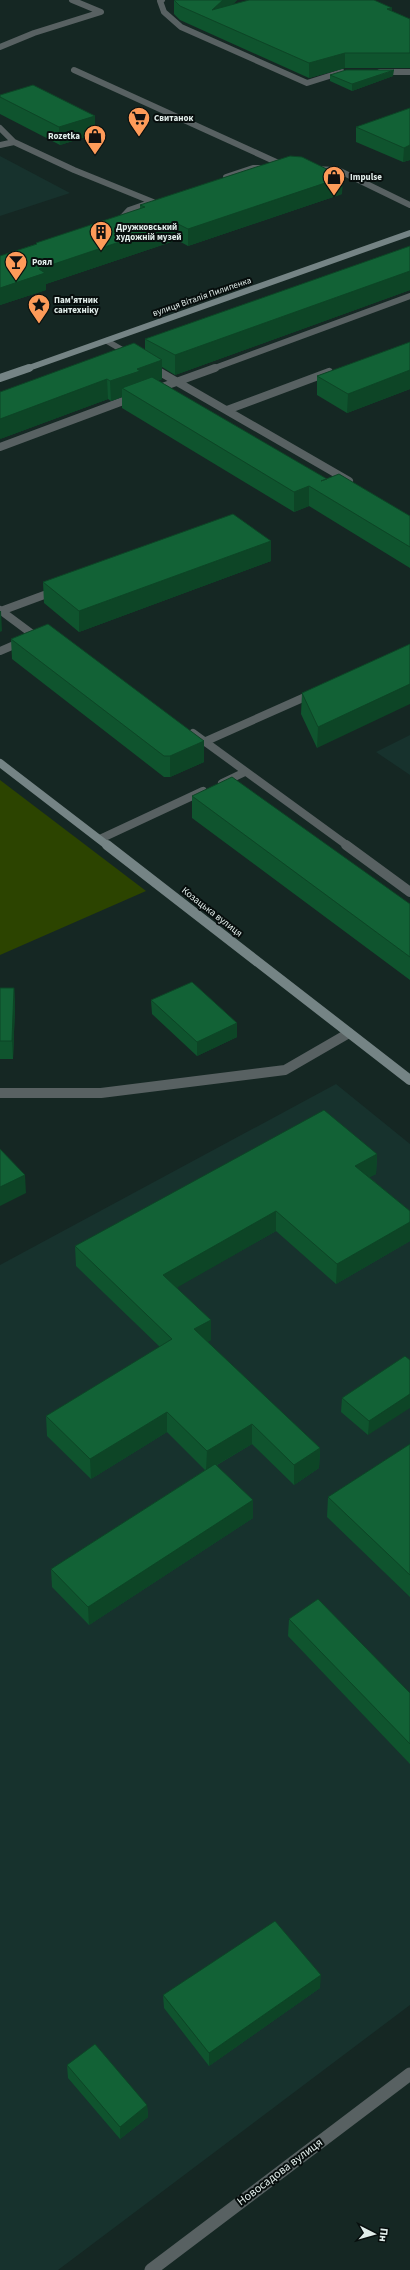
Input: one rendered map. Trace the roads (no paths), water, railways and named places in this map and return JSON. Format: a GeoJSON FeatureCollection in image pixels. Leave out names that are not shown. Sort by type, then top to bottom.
{"type":"FeatureCollection","features":[{"type":"Feature","properties":{"kind":"street"},"geometry":{"type":"LineString","coordinates":[[0,47],[21,40],[34,33],[101,12],[72,0]]}},
{"type":"Feature","properties":{"kind":"street"},"geometry":{"type":"LineString","coordinates":[[162,0],[160,1],[164,12],[181,27],[307,83],[345,72],[352,72]]}},
{"type":"Feature","properties":{"kind":"street"},"geometry":{"type":"LineString","coordinates":[[74,70],[288,168],[253,168],[218,180]]}},
{"type":"Feature","properties":{"kind":"street"},"geometry":{"type":"LineString","coordinates":[[374,72],[410,72]]}},
{"type":"Feature","properties":{"kind":"street"},"geometry":{"type":"LineString","coordinates":[[0,128],[14,142],[74,170],[153,202]]}},
{"type":"Feature","properties":{"kind":"street"},"geometry":{"type":"LineString","coordinates":[[0,145],[14,142]]}},
{"type":"Feature","properties":{"kind":"street"},"geometry":{"type":"LineString","coordinates":[[303,168],[338,170],[410,205]]}},
{"type":"Feature","properties":{"kind":"street"},"geometry":{"type":"LineString","coordinates":[[108,226],[116,223],[129,210],[161,199]]}},
{"type":"Feature","properties":{"kind":"street","name":"вулиця Віталія Пилипенка"},"geometry":{"type":"LineString","coordinates":[[0,378],[410,233]]}},
{"type":"Feature","properties":{"kind":"street"},"geometry":{"type":"LineString","coordinates":[[0,447],[410,296]]}},
{"type":"Feature","properties":{"kind":"street"},"geometry":{"type":"LineString","coordinates":[[107,341],[356,485]]}},
{"type":"Feature","properties":{"kind":"street"},"geometry":{"type":"LineString","coordinates":[[227,410],[337,369]]}},
{"type":"Feature","properties":{"kind":"street"},"geometry":{"type":"LineString","coordinates":[[0,611],[63,587]]}},
{"type":"Feature","properties":{"kind":"street"},"geometry":{"type":"LineString","coordinates":[[0,611],[38,635],[0,651]]}},
{"type":"Feature","properties":{"kind":"street"},"geometry":{"type":"LineString","coordinates":[[204,742],[325,689]]}},
{"type":"Feature","properties":{"kind":"street"},"geometry":{"type":"LineString","coordinates":[[185,728],[410,892]]}},
{"type":"Feature","properties":{"kind":"street","name":"Козацька вулиця"},"geometry":{"type":"LineString","coordinates":[[0,763],[410,1080]]}},
{"type":"Feature","properties":{"kind":"street"},"geometry":{"type":"LineString","coordinates":[[100,839],[245,772]]}},
{"type":"Feature","properties":{"kind":"street"},"geometry":{"type":"LineString","coordinates":[[0,1093],[101,1092],[285,1070],[349,1033]]}},
{"type":"Feature","properties":{"kind":"street","name":"Новосадова вулиця"},"geometry":{"type":"LineString","coordinates":[[151,2270],[410,2074]]}},
{"type":"Feature","properties":{"kind":"place","name":"Свитанок"},"geometry":{"type":"Point","coordinates":[139,138]}},
{"type":"Feature","properties":{"kind":"place","name":"Rozetka"},"geometry":{"type":"Point","coordinates":[95,156]}},
{"type":"Feature","properties":{"kind":"place","name":"Impulse"},"geometry":{"type":"Point","coordinates":[334,196]}},
{"type":"Feature","properties":{"kind":"place","name":"Дружковський художній музей"},"geometry":{"type":"Point","coordinates":[101,252]}},
{"type":"Feature","properties":{"kind":"place","name":"Роял"},"geometry":{"type":"Point","coordinates":[16,282]}},
{"type":"Feature","properties":{"kind":"place","name":"Пам'ятник сантехніку"},"geometry":{"type":"Point","coordinates":[39,324]}}]}
